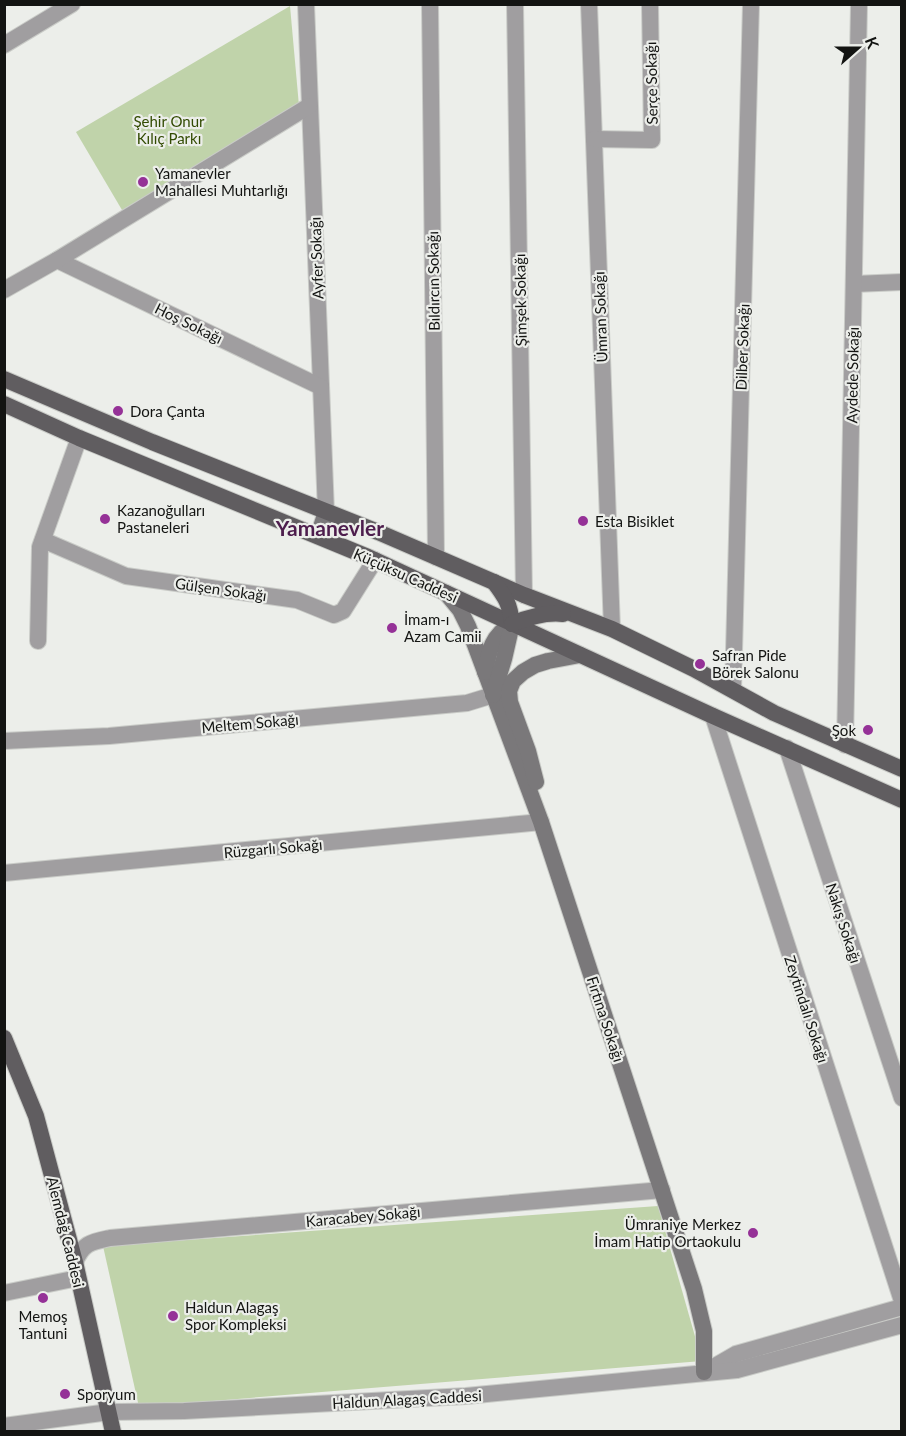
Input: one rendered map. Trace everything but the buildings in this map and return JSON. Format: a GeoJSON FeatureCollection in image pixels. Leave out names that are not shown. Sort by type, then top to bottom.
{"type":"FeatureCollection","features":[{"type":"Feature","properties":{"kind":"main road","name":"Küçüksu Caddesi"},"geometry":{"type":"LineString","coordinates":[[4,379],[152,442],[378,532],[524,595],[612,629],[694,669],[774,713],[902,769]]}},
{"type":"Feature","properties":{"kind":"main road","name":"Küçüksu Caddesi"},"geometry":{"type":"LineString","coordinates":[[4,404],[79,438],[375,560],[712,716],[902,800]]}},
{"type":"Feature","properties":{"kind":"main road"},"geometry":{"type":"LineString","coordinates":[[318,536],[326,512]]}},
{"type":"Feature","properties":{"kind":"main road"},"geometry":{"type":"LineString","coordinates":[[493,582],[505,596],[512,624]]}},
{"type":"Feature","properties":{"kind":"main road","name":"Fırtına Sokağı"},"geometry":{"type":"LineString","coordinates":[[446,593],[460,610],[468,626],[541,822],[694,1289],[704,1331],[704,1372]]}},
{"type":"Feature","properties":{"kind":"main road"},"geometry":{"type":"LineString","coordinates":[[493,695],[512,624],[524,595]]}},
{"type":"Feature","properties":{"kind":"main road"},"geometry":{"type":"LineString","coordinates":[[485,672],[491,646],[503,629],[532,617],[555,613],[576,615]]}},
{"type":"Feature","properties":{"kind":"main road"},"geometry":{"type":"LineString","coordinates":[[541,822],[536,778],[510,702],[509,691],[513,681],[523,672],[548,661],[580,654]]}},
{"type":"Feature","properties":{"kind":"main road","name":"Alemdağ Caddesi"},"geometry":{"type":"LineString","coordinates":[[4,1038],[36,1116],[77,1270],[113,1431]]}},
{"type":"Feature","properties":{"kind":"street"},"geometry":{"type":"LineString","coordinates":[[4,45],[72,4]]}},
{"type":"Feature","properties":{"kind":"street","name":"Ayfer Sokağı"},"geometry":{"type":"LineString","coordinates":[[306,4],[326,512]]}},
{"type":"Feature","properties":{"kind":"street","name":"Bıldırcın Sokağı"},"geometry":{"type":"LineString","coordinates":[[430,4],[436,557]]}},
{"type":"Feature","properties":{"kind":"street","name":"Şimşek Sokağı"},"geometry":{"type":"LineString","coordinates":[[515,4],[524,595]]}},
{"type":"Feature","properties":{"kind":"street","name":"Ümran Sokağı"},"geometry":{"type":"LineString","coordinates":[[589,4],[612,629]]}},
{"type":"Feature","properties":{"kind":"street","name":"Serçe Sokağı"},"geometry":{"type":"LineString","coordinates":[[594,139],[652,140],[650,4]]}},
{"type":"Feature","properties":{"kind":"street","name":"Dilber Sokağı"},"geometry":{"type":"LineString","coordinates":[[733,690],[751,4]]}},
{"type":"Feature","properties":{"kind":"street","name":"Aydede Sokağı"},"geometry":{"type":"LineString","coordinates":[[845,745],[859,4]]}},
{"type":"Feature","properties":{"kind":"street"},"geometry":{"type":"LineString","coordinates":[[4,290],[309,106]]}},
{"type":"Feature","properties":{"kind":"street","name":"Hoş Sokağı"},"geometry":{"type":"LineString","coordinates":[[57,260],[321,387]]}},
{"type":"Feature","properties":{"kind":"street"},"geometry":{"type":"LineString","coordinates":[[854,284],[902,282]]}},
{"type":"Feature","properties":{"kind":"street"},"geometry":{"type":"LineString","coordinates":[[38,641],[40,547],[79,438]]}},
{"type":"Feature","properties":{"kind":"street","name":"Gülşen Sokağı"},"geometry":{"type":"LineString","coordinates":[[43,540],[126,576],[297,600],[334,615],[343,611],[375,560]]}},
{"type":"Feature","properties":{"kind":"street","name":"Meltem Sokağı"},"geometry":{"type":"LineString","coordinates":[[4,741],[109,736],[467,704],[493,695]]}},
{"type":"Feature","properties":{"kind":"street","name":"Zeytindalı Sokağı"},"geometry":{"type":"LineString","coordinates":[[712,716],[902,1301]]}},
{"type":"Feature","properties":{"kind":"street","name":"Nakış Sokağı"},"geometry":{"type":"LineString","coordinates":[[787,748],[902,1098]]}},
{"type":"Feature","properties":{"kind":"street","name":"Rüzgarlı Sokağı"},"geometry":{"type":"LineString","coordinates":[[4,873],[541,822]]}},
{"type":"Feature","properties":{"kind":"street","name":"Karacabey Sokağı"},"geometry":{"type":"LineString","coordinates":[[77,1270],[79,1252],[85,1246],[110,1238],[662,1190]]}},
{"type":"Feature","properties":{"kind":"street"},"geometry":{"type":"LineString","coordinates":[[4,1293],[77,1270]]}},
{"type":"Feature","properties":{"kind":"street","name":"Haldun Alagaş Caddesi"},"geometry":{"type":"LineString","coordinates":[[704,1372],[736,1354],[902,1307]]}},
{"type":"Feature","properties":{"kind":"street","name":"Haldun Alagaş Caddesi"},"geometry":{"type":"LineString","coordinates":[[4,1426],[109,1412],[184,1411],[466,1396],[736,1370],[902,1325]]}},
{"type":"Feature","properties":{"kind":"green space","name":"Şehir Onur Kılıç Parkı"},"geometry":{"type":"Polygon","coordinates":[[[290,6],[299,106],[122,210],[76,132],[290,6]]]}},
{"type":"Feature","properties":{"kind":"green space"},"geometry":{"type":"Polygon","coordinates":[[[658,1206],[702,1361],[139,1407],[103,1246],[658,1206]]]}},
{"type":"Feature","properties":{"kind":"place","name":"Yamanevler Mahallesi Muhtarlığı"},"geometry":{"type":"Point","coordinates":[143,182]}},
{"type":"Feature","properties":{"kind":"place","name":"Dora Çanta"},"geometry":{"type":"Point","coordinates":[118,411]}},
{"type":"Feature","properties":{"kind":"place","name":"Kazanoğulları Pastaneleri"},"geometry":{"type":"Point","coordinates":[105,519]}},
{"type":"Feature","properties":{"kind":"place","name":"Esta Bisiklet"},"geometry":{"type":"Point","coordinates":[583,521]}},
{"type":"Feature","properties":{"kind":"place","name":"İmam-ı Azam Camii"},"geometry":{"type":"Point","coordinates":[392,628]}},
{"type":"Feature","properties":{"kind":"place","name":"Safran Pide Börek Salonu"},"geometry":{"type":"Point","coordinates":[700,664]}},
{"type":"Feature","properties":{"kind":"place","name":"Şok"},"geometry":{"type":"Point","coordinates":[868,730]}},
{"type":"Feature","properties":{"kind":"place","name":"Ümraniye Merkez İmam Hatip Ortaokulu"},"geometry":{"type":"Point","coordinates":[753,1233]}},
{"type":"Feature","properties":{"kind":"place","name":"Memoş Tantuni"},"geometry":{"type":"Point","coordinates":[43,1298]}},
{"type":"Feature","properties":{"kind":"place","name":"Haldun Alagaş Spor Kompleksi"},"geometry":{"type":"Point","coordinates":[173,1316]}},
{"type":"Feature","properties":{"kind":"place","name":"Sporyum"},"geometry":{"type":"Point","coordinates":[65,1394]}},
{"type":"Feature","properties":{"kind":"district","name":"Yamanevler"},"geometry":{"type":"Point","coordinates":[330,527]}}]}
